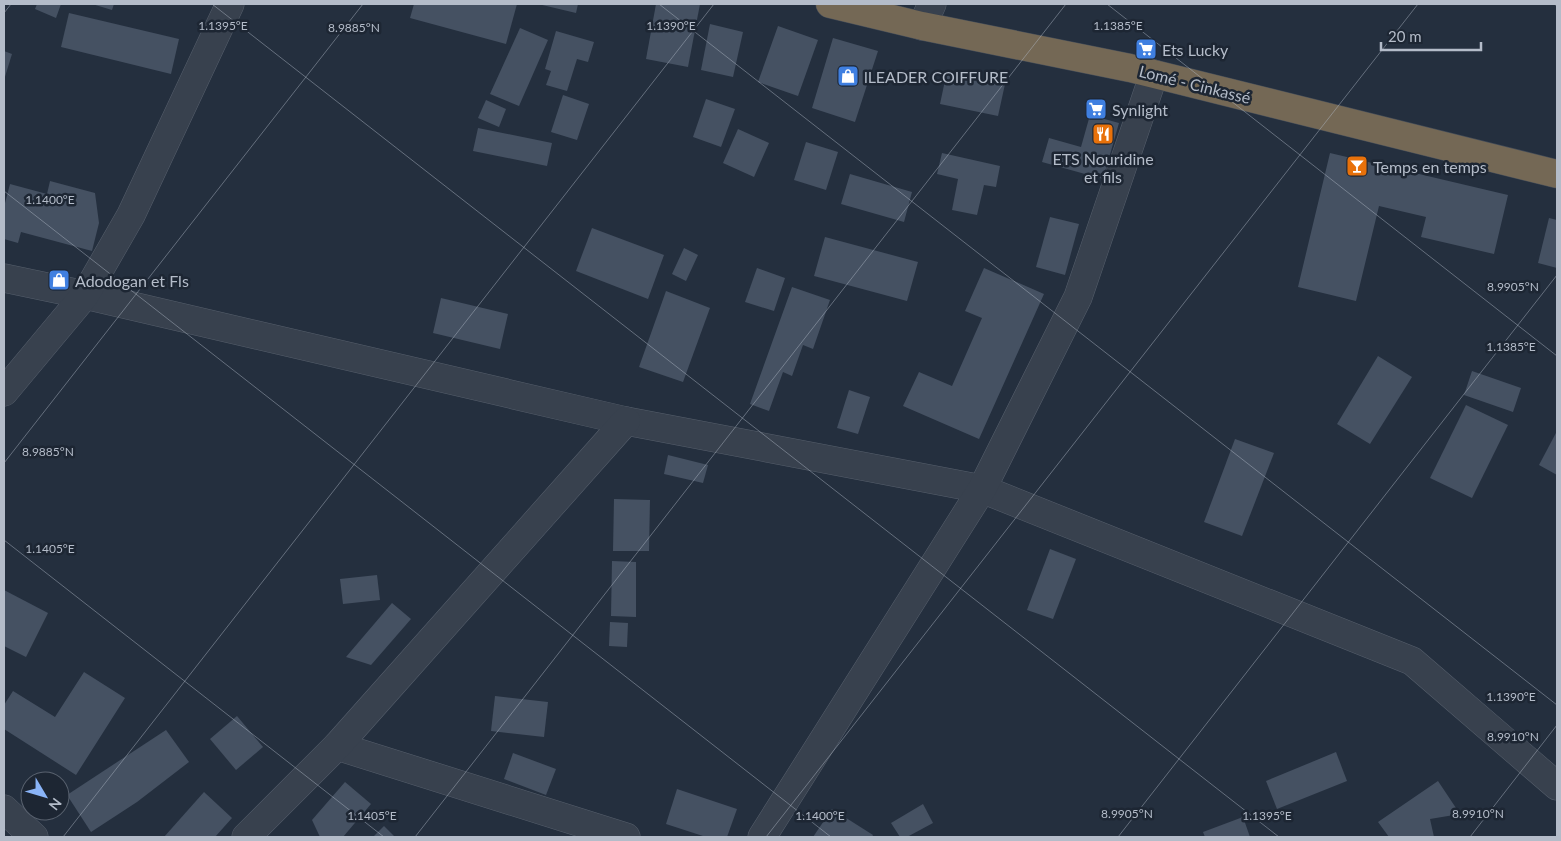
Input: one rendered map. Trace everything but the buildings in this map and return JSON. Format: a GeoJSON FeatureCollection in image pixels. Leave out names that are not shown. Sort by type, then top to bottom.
{"type":"FeatureCollection","features":[{"type":"Feature","properties":{"kind":"highway","name":"Lomé - Cinkassé"},"geometry":{"type":"LineString","coordinates":[[830,4],[927,15],[1120,66],[1557,174]]}},
{"type":"Feature","properties":{"kind":"street"},"geometry":{"type":"LineString","coordinates":[[4,392],[85,295],[131,216],[230,4]]}},
{"type":"Feature","properties":{"kind":"street"},"geometry":{"type":"LineString","coordinates":[[762,837],[982,489],[1078,297],[1154,74]]}},
{"type":"Feature","properties":{"kind":"street"},"geometry":{"type":"LineString","coordinates":[[4,278],[85,295],[626,422],[982,489],[1412,661],[1557,786]]}},
{"type":"Feature","properties":{"kind":"street"},"geometry":{"type":"LineString","coordinates":[[246,837],[337,746],[626,422]]}},
{"type":"Feature","properties":{"kind":"street"},"geometry":{"type":"LineString","coordinates":[[337,746],[626,837]]}},
{"type":"Feature","properties":{"kind":"street"},"geometry":{"type":"LineString","coordinates":[[4,809],[34,837]]}},
{"type":"Feature","properties":{"kind":"place","name":"Ets Lucky"},"geometry":{"type":"Point","coordinates":[1146,49]}},
{"type":"Feature","properties":{"kind":"place","name":"lLEADER COIFFURE"},"geometry":{"type":"Point","coordinates":[848,76]}},
{"type":"Feature","properties":{"kind":"place","name":"Synlight"},"geometry":{"type":"Point","coordinates":[1096,109]}},
{"type":"Feature","properties":{"kind":"place","name":"ETS Nouridine et fils"},"geometry":{"type":"Point","coordinates":[1103,134]}},
{"type":"Feature","properties":{"kind":"place","name":"Temps en temps"},"geometry":{"type":"Point","coordinates":[1357,166]}},
{"type":"Feature","properties":{"kind":"place","name":"Adodogan et Fls"},"geometry":{"type":"Point","coordinates":[59,280]}}]}
